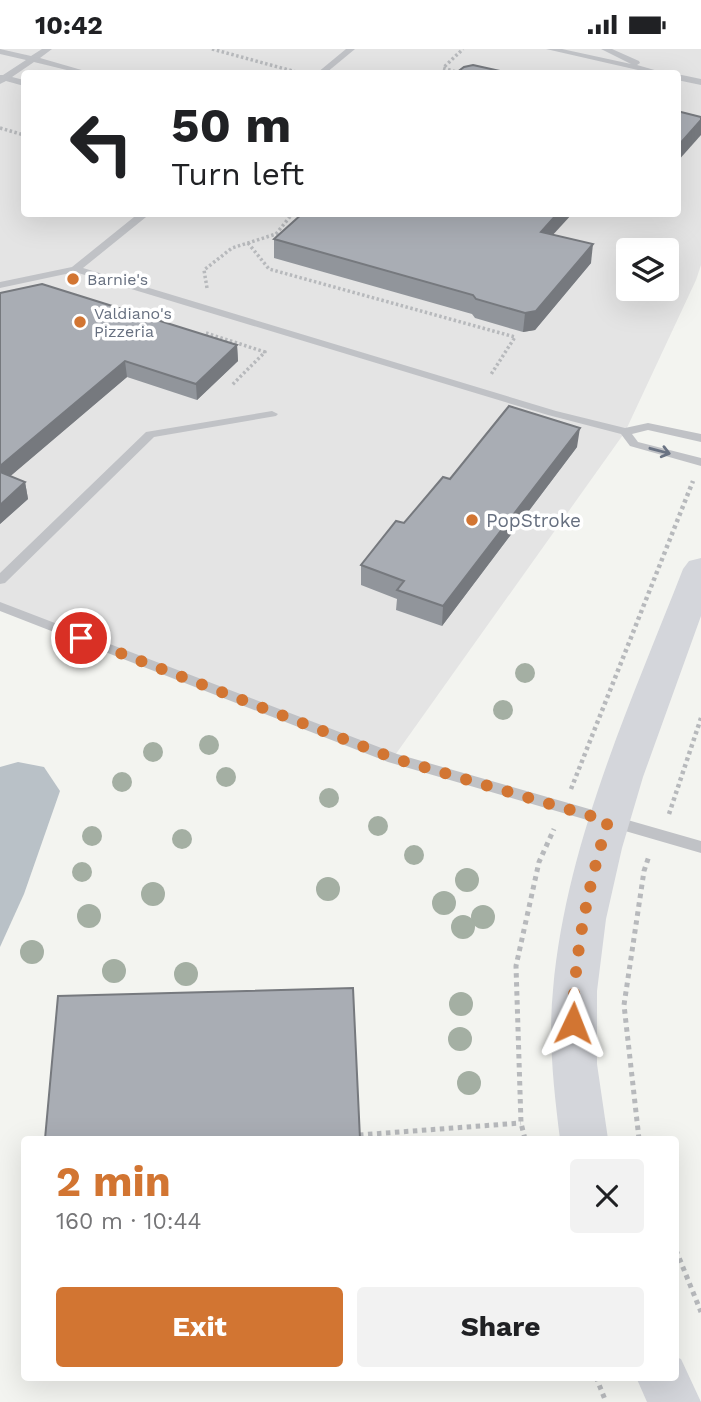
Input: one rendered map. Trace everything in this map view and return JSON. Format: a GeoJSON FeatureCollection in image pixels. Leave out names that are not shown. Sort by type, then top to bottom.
{"type":"FeatureCollection","features":[{"type":"Feature","properties":{"kind":"street"},"geometry":{"type":"LineString","coordinates":[[583,1136],[575,1086],[572,1042],[575,967],[585,907],[608,821],[701,569]]}},
{"type":"Feature","properties":{"kind":"street"},"geometry":{"type":"LineString","coordinates":[[665,1381],[675,1402]]}},
{"type":"Feature","properties":{"kind":"lane"},"geometry":{"type":"LineString","coordinates":[[2,78],[48,49]]}},
{"type":"Feature","properties":{"kind":"lane"},"geometry":{"type":"LineString","coordinates":[[325,70],[351,49]]}},
{"type":"Feature","properties":{"kind":"lane"},"geometry":{"type":"LineString","coordinates":[[550,49],[644,70]]}},
{"type":"Feature","properties":{"kind":"lane"},"geometry":{"type":"LineString","coordinates":[[605,49],[634,61],[644,70]]}},
{"type":"Feature","properties":{"kind":"lane"},"geometry":{"type":"LineString","coordinates":[[0,51],[76,70]]}},
{"type":"Feature","properties":{"kind":"lane"},"geometry":{"type":"LineString","coordinates":[[2,78],[21,82]]}},
{"type":"Feature","properties":{"kind":"lane"},"geometry":{"type":"LineString","coordinates":[[681,78],[701,82]]}},
{"type":"Feature","properties":{"kind":"lane"},"geometry":{"type":"LineString","coordinates":[[0,285],[75,269],[141,217]]}},
{"type":"Feature","properties":{"kind":"lane"},"geometry":{"type":"LineString","coordinates":[[75,269],[552,414],[625,432],[648,426],[701,438]]}},
{"type":"Feature","properties":{"kind":"lane"},"geometry":{"type":"LineString","coordinates":[[0,580],[150,434],[272,414]]}},
{"type":"Feature","properties":{"kind":"lane"},"geometry":{"type":"LineString","coordinates":[[625,432],[634,444],[701,462]]}},
{"type":"Feature","properties":{"kind":"lane"},"geometry":{"type":"LineString","coordinates":[[0,607],[393,758],[701,847]]}},
{"type":"Feature","properties":{"kind":"path"},"geometry":{"type":"LineString","coordinates":[[212,49],[290,70]]}},
{"type":"Feature","properties":{"kind":"path"},"geometry":{"type":"LineString","coordinates":[[450,70],[443,68],[463,49]]}},
{"type":"Feature","properties":{"kind":"path"},"geometry":{"type":"LineString","coordinates":[[0,128],[21,134]]}},
{"type":"Feature","properties":{"kind":"path"},"geometry":{"type":"LineString","coordinates":[[207,289],[204,270],[232,248],[276,234],[290,217]]}},
{"type":"Feature","properties":{"kind":"path"},"geometry":{"type":"LineString","coordinates":[[248,243],[270,269],[515,337],[489,377],[500,381]]}},
{"type":"Feature","properties":{"kind":"path"},"geometry":{"type":"LineString","coordinates":[[204,333],[265,352],[233,385]]}},
{"type":"Feature","properties":{"kind":"path"},"geometry":{"type":"LineString","coordinates":[[639,1136],[624,1005],[645,871],[656,835],[669,814],[701,718]]}},
{"type":"Feature","properties":{"kind":"path"},"geometry":{"type":"LineString","coordinates":[[359,1135],[521,1123]]}},
{"type":"Feature","properties":{"kind":"path"},"geometry":{"type":"LineString","coordinates":[[679,1257],[701,1312]]}},
{"type":"Feature","properties":{"kind":"path"},"geometry":{"type":"LineString","coordinates":[[598,1381],[606,1402]]}},
{"type":"Feature","properties":{"kind":"shaded area"},"geometry":{"type":"Polygon","coordinates":[[[0,49],[701,49],[701,265],[625,432],[393,758],[0,607],[0,49]]]}},
{"type":"Feature","properties":{"kind":"shaded area"},"geometry":{"type":"Polygon","coordinates":[[[18,762],[44,767],[60,791],[24,894],[0,947],[0,767],[18,762]]]}},
{"type":"Feature","properties":{"kind":"building"},"geometry":{"type":"Polygon","coordinates":[[[473,65],[496,70],[460,70],[473,65]]]}},
{"type":"Feature","properties":{"kind":"building"},"geometry":{"type":"Polygon","coordinates":[[[681,112],[701,117],[681,142],[681,112]]]}},
{"type":"Feature","properties":{"kind":"building"},"geometry":{"type":"Polygon","coordinates":[[[299,217],[554,217],[541,232],[593,244],[536,311],[525,313],[476,299],[473,295],[274,239],[299,217]]]}},
{"type":"Feature","properties":{"kind":"building"},"geometry":{"type":"Polygon","coordinates":[[[42,284],[237,345],[196,384],[125,361],[0,466],[0,293],[42,284]]]}},
{"type":"Feature","properties":{"kind":"building","name":"PopStroke"},"geometry":{"type":"Polygon","coordinates":[[[509,406],[580,428],[443,606],[397,590],[404,581],[361,565],[396,521],[404,523],[443,477],[450,479],[509,406]]]}},
{"type":"Feature","properties":{"kind":"building"},"geometry":{"type":"Polygon","coordinates":[[[0,472],[25,482],[0,505],[0,472]]]}},
{"type":"Feature","properties":{"kind":"building"},"geometry":{"type":"Polygon","coordinates":[[[353,988],[360,1136],[45,1136],[58,996],[353,988]]]}},
{"type":"Feature","properties":{"kind":"place","name":"Barnie's"},"geometry":{"type":"Point","coordinates":[73,279]}},
{"type":"Feature","properties":{"kind":"place","name":"Valdiano's Pizzeria"},"geometry":{"type":"Point","coordinates":[80,322]}},
{"type":"Feature","properties":{"kind":"place","name":"PopStroke"},"geometry":{"type":"Point","coordinates":[472,520]}},
{"type":"Feature","properties":{"kind":"route"},"geometry":{"type":"LineString","coordinates":[[81,638],[393,758],[608,821],[585,907],[575,967],[573,1023]]}}]}
